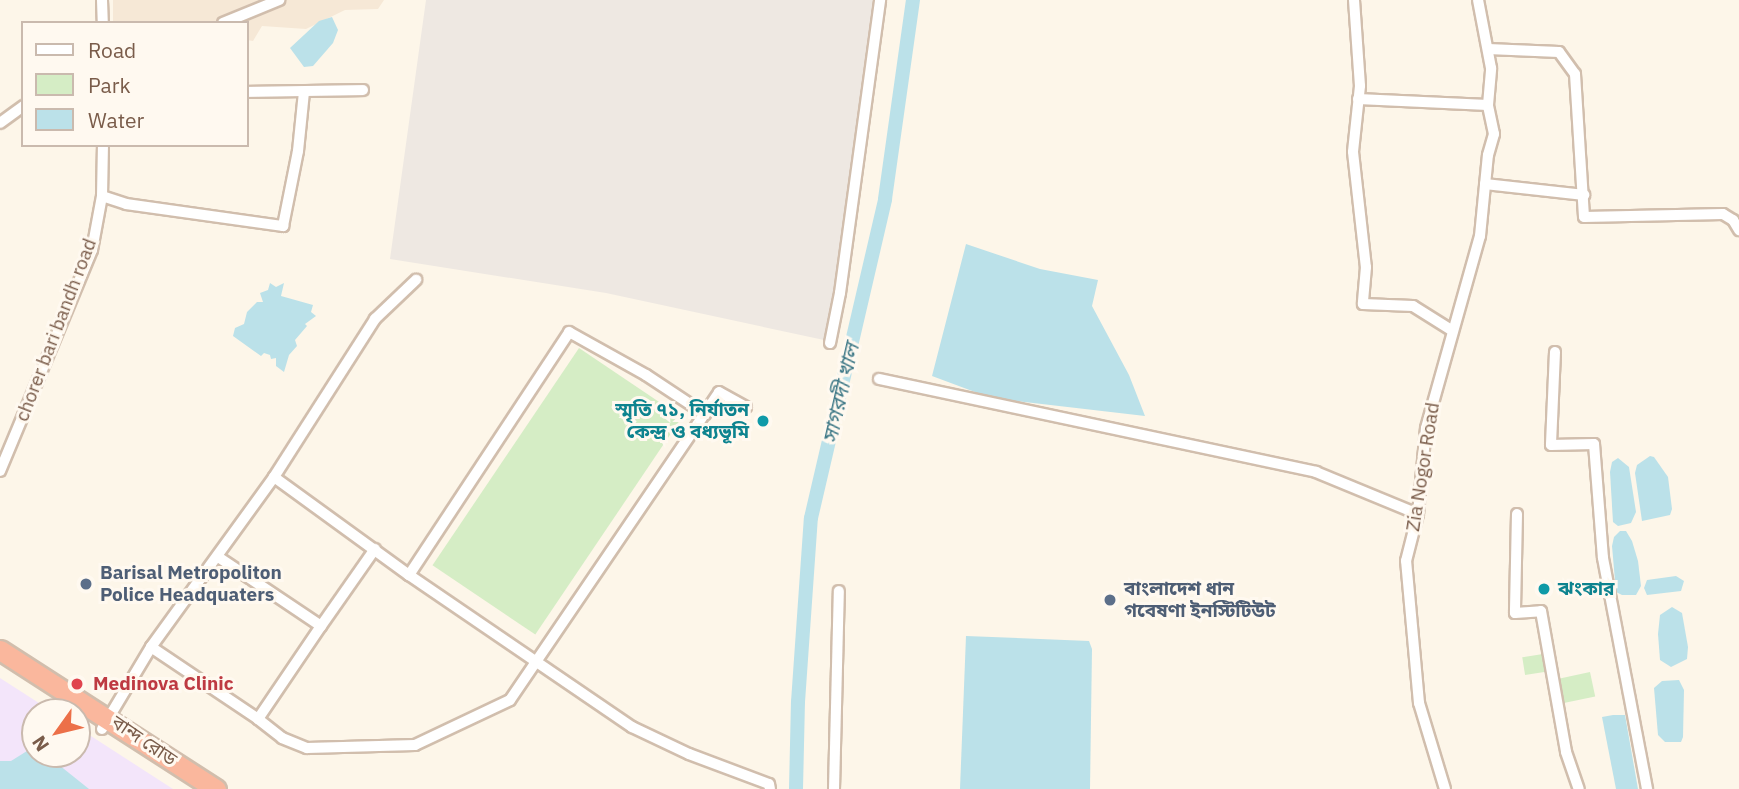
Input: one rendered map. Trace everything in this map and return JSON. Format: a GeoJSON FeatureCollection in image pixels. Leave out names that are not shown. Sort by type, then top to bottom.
{"type":"FeatureCollection","features":[{"type":"Feature","properties":{"kind":"highway","name":"বান্দ রোড"},"geometry":{"type":"LineString","coordinates":[[0,650],[105,723],[192,789]]}},
{"type":"Feature","properties":{"kind":"highway","name":"বান্দ রোড"},"geometry":{"type":"LineString","coordinates":[[0,663],[54,698]]}},
{"type":"Feature","properties":{"kind":"highway","name":"বান্দ রোড"},"geometry":{"type":"LineString","coordinates":[[91,718],[105,723],[216,789]]}},
{"type":"Feature","properties":{"kind":"street"},"geometry":{"type":"LineString","coordinates":[[102,0],[103,21]]}},
{"type":"Feature","properties":{"kind":"street"},"geometry":{"type":"LineString","coordinates":[[228,21],[279,0]]}},
{"type":"Feature","properties":{"kind":"street"},"geometry":{"type":"LineString","coordinates":[[830,343],[840,293],[880,0]]}},
{"type":"Feature","properties":{"kind":"street"},"geometry":{"type":"LineString","coordinates":[[1354,0],[1358,99],[1353,152],[1366,267],[1363,304],[1413,306],[1453,331]]}},
{"type":"Feature","properties":{"kind":"street","name":"Zia Nogor Road"},"geometry":{"type":"LineString","coordinates":[[1445,789],[1419,703],[1406,561],[1418,514],[1426,428],[1480,236],[1485,184],[1494,134],[1488,105],[1491,68],[1478,0]]}},
{"type":"Feature","properties":{"kind":"street"},"geometry":{"type":"LineString","coordinates":[[1488,49],[1559,52],[1575,74],[1575,114],[1584,216],[1723,214],[1733,220],[1739,230]]}},
{"type":"Feature","properties":{"kind":"street"},"geometry":{"type":"LineString","coordinates":[[248,92],[363,90]]}},
{"type":"Feature","properties":{"kind":"street"},"geometry":{"type":"LineString","coordinates":[[102,196],[127,204],[283,226],[298,151],[304,92]]}},
{"type":"Feature","properties":{"kind":"street"},"geometry":{"type":"LineString","coordinates":[[1358,99],[1488,105]]}},
{"type":"Feature","properties":{"kind":"street"},"geometry":{"type":"LineString","coordinates":[[0,123],[21,108]]}},
{"type":"Feature","properties":{"kind":"street","name":"chorer bari bandh road"},"geometry":{"type":"LineString","coordinates":[[0,471],[92,250],[102,196],[103,147]]}},
{"type":"Feature","properties":{"kind":"street"},"geometry":{"type":"LineString","coordinates":[[1485,184],[1584,194]]}},
{"type":"Feature","properties":{"kind":"street"},"geometry":{"type":"LineString","coordinates":[[105,723],[151,647],[274,477],[375,319],[416,280]]}},
{"type":"Feature","properties":{"kind":"street"},"geometry":{"type":"LineString","coordinates":[[409,575],[569,332],[646,375],[705,414]]}},
{"type":"Feature","properties":{"kind":"street"},"geometry":{"type":"LineString","coordinates":[[1555,352],[1551,444],[1594,444],[1603,558],[1647,789]]}},
{"type":"Feature","properties":{"kind":"street"},"geometry":{"type":"LineString","coordinates":[[879,379],[1316,472],[1418,514]]}},
{"type":"Feature","properties":{"kind":"street"},"geometry":{"type":"LineString","coordinates":[[151,647],[282,738],[306,748],[415,745],[510,700],[719,392],[746,407]]}},
{"type":"Feature","properties":{"kind":"street"},"geometry":{"type":"LineString","coordinates":[[274,477],[409,575],[632,727],[689,754],[769,784],[769,789]]}},
{"type":"Feature","properties":{"kind":"street"},"geometry":{"type":"LineString","coordinates":[[1517,514],[1515,613],[1541,611],[1566,752],[1580,789]]}},
{"type":"Feature","properties":{"kind":"street"},"geometry":{"type":"LineString","coordinates":[[258,719],[375,550]]}},
{"type":"Feature","properties":{"kind":"street"},"geometry":{"type":"LineString","coordinates":[[217,556],[321,626]]}},
{"type":"Feature","properties":{"kind":"street"},"geometry":{"type":"LineString","coordinates":[[834,789],[839,591]]}},
{"type":"Feature","properties":{"kind":"shaded area"},"geometry":{"type":"Polygon","coordinates":[[[113,0],[384,0],[378,9],[345,10],[306,29],[262,26],[253,41],[248,40],[248,21],[113,21],[113,0]]]}},
{"type":"Feature","properties":{"kind":"shaded area"},"geometry":{"type":"Polygon","coordinates":[[[426,0],[880,0],[843,247],[824,340],[606,293],[390,259],[426,0]]]}},
{"type":"Feature","properties":{"kind":"shaded area"},"geometry":{"type":"Polygon","coordinates":[[[0,678],[31,698],[21,698],[21,768],[91,768],[91,736],[173,789],[0,789],[0,678]]]}},
{"type":"Feature","properties":{"kind":"green space"},"geometry":{"type":"Polygon","coordinates":[[[579,348],[682,417],[535,635],[432,565],[579,348]]]}},
{"type":"Feature","properties":{"kind":"green space"},"geometry":{"type":"Polygon","coordinates":[[[1543,654],[1546,672],[1525,675],[1522,657],[1543,654]]]}},
{"type":"Feature","properties":{"kind":"green space"},"geometry":{"type":"Polygon","coordinates":[[[1590,672],[1595,696],[1564,703],[1559,679],[1590,672]]]}},
{"type":"Feature","properties":{"kind":"water"},"geometry":{"type":"Polygon","coordinates":[[[332,17],[338,30],[333,43],[313,66],[304,67],[290,48],[319,21],[332,17]]]}},
{"type":"Feature","properties":{"kind":"water"},"geometry":{"type":"Polygon","coordinates":[[[966,244],[1040,269],[1098,280],[1092,306],[1129,375],[1145,416],[991,398],[932,376],[966,244]]]}},
{"type":"Feature","properties":{"kind":"water"},"geometry":{"type":"Polygon","coordinates":[[[270,283],[276,287],[284,283],[281,296],[313,305],[311,312],[316,316],[305,324],[307,326],[295,340],[297,346],[289,355],[284,372],[276,366],[276,358],[271,359],[270,355],[264,353],[261,356],[233,336],[235,328],[244,324],[247,312],[257,302],[263,302],[260,293],[268,290],[270,283]]]}},
{"type":"Feature","properties":{"kind":"water"},"geometry":{"type":"Polygon","coordinates":[[[1650,456],[1654,457],[1668,477],[1672,509],[1670,515],[1642,521],[1635,473],[1637,465],[1650,456]]]}},
{"type":"Feature","properties":{"kind":"water"},"geometry":{"type":"Polygon","coordinates":[[[1618,458],[1629,467],[1636,512],[1631,523],[1618,526],[1613,522],[1610,472],[1612,462],[1618,458]]]}},
{"type":"Feature","properties":{"kind":"water"},"geometry":{"type":"Polygon","coordinates":[[[1620,531],[1626,531],[1632,541],[1638,561],[1641,586],[1636,595],[1616,592],[1612,546],[1614,537],[1620,531]]]}},
{"type":"Feature","properties":{"kind":"water"},"geometry":{"type":"Polygon","coordinates":[[[1676,576],[1684,581],[1681,591],[1647,595],[1644,588],[1647,580],[1676,576]]]}},
{"type":"Feature","properties":{"kind":"water"},"geometry":{"type":"Polygon","coordinates":[[[1672,607],[1682,613],[1688,647],[1687,659],[1671,667],[1660,660],[1658,634],[1660,615],[1672,607]]]}},
{"type":"Feature","properties":{"kind":"water"},"geometry":{"type":"Polygon","coordinates":[[[966,636],[1089,641],[1092,649],[1090,789],[960,789],[966,636]]]}},
{"type":"Feature","properties":{"kind":"water"},"geometry":{"type":"Polygon","coordinates":[[[1679,680],[1684,690],[1683,737],[1681,742],[1665,742],[1658,735],[1654,688],[1662,681],[1679,680]]]}},
{"type":"Feature","properties":{"kind":"water"},"geometry":{"type":"Polygon","coordinates":[[[1625,715],[1638,789],[1616,789],[1602,717],[1625,715]]]}},
{"type":"Feature","properties":{"kind":"water"},"geometry":{"type":"Polygon","coordinates":[[[21,755],[21,768],[63,768],[89,789],[0,789],[0,761],[11,761],[21,755]]]}},
{"type":"Feature","properties":{"kind":"waterway","name":"সাগরদী খাল"},"geometry":{"type":"LineString","coordinates":[[796,789],[798,702],[811,518],[885,199],[913,0]]}},
{"type":"Feature","properties":{"kind":"place","name":"স্মৃতি ৭১, নির্যাতন কেন্দ্র ও বধ্যভূমি"},"geometry":{"type":"Point","coordinates":[763,421]}},
{"type":"Feature","properties":{"kind":"place","name":"Barisal Metropoliton Police Headquaters"},"geometry":{"type":"Point","coordinates":[86,584]}},
{"type":"Feature","properties":{"kind":"place","name":"ঝংকার"},"geometry":{"type":"Point","coordinates":[1544,589]}},
{"type":"Feature","properties":{"kind":"place","name":"বাংলাদেশ ধান গবেষণা ইনস্টিটিউট"},"geometry":{"type":"Point","coordinates":[1110,600]}},
{"type":"Feature","properties":{"kind":"place","name":"Medinova Clinic"},"geometry":{"type":"Point","coordinates":[77,684]}}]}
